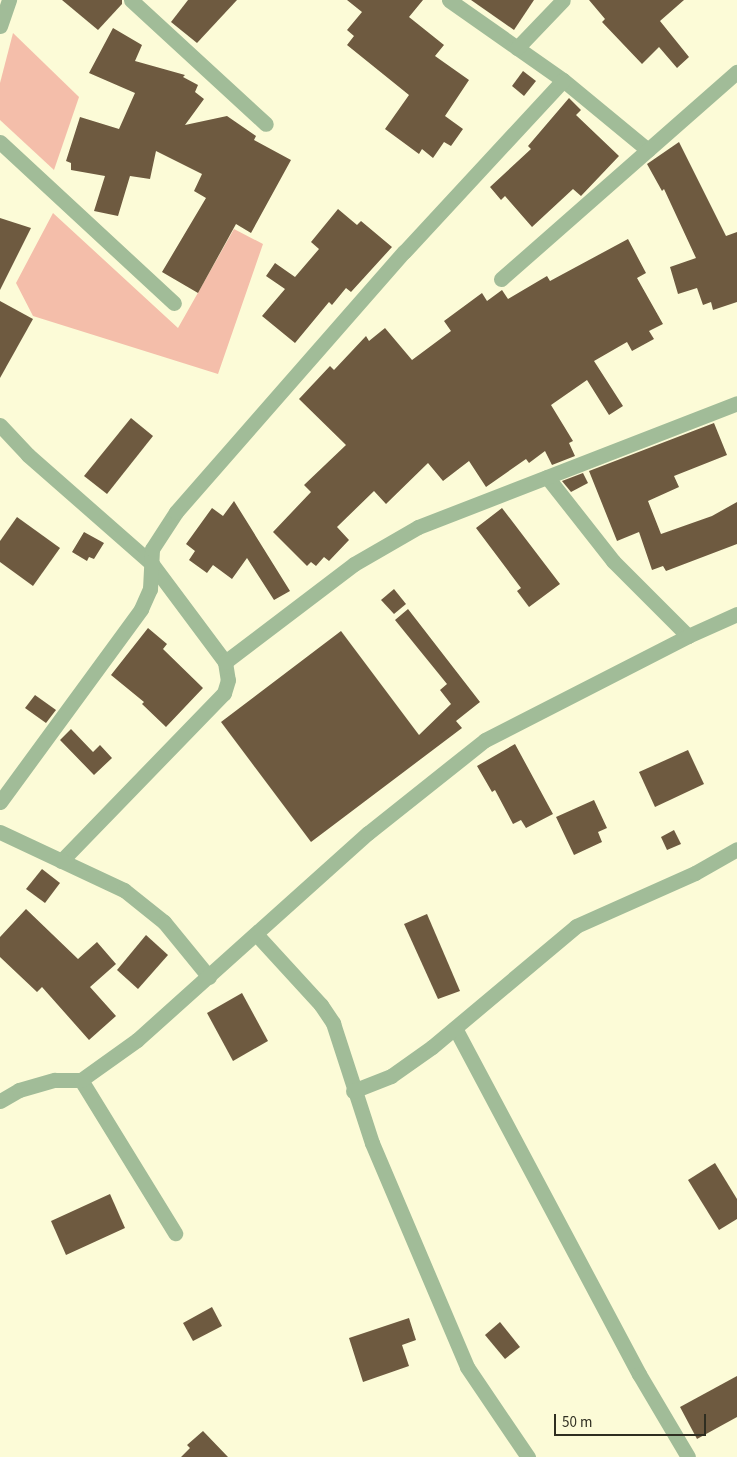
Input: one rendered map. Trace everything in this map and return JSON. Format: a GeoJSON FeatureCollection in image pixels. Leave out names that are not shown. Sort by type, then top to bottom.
{"type":"FeatureCollection","features":[{"type":"Feature","properties":{"kind":"street"},"geometry":{"type":"LineString","coordinates":[[0,26],[9,0]]}},
{"type":"Feature","properties":{"kind":"street"},"geometry":{"type":"LineString","coordinates":[[130,0],[266,124]]}},
{"type":"Feature","properties":{"kind":"street"},"geometry":{"type":"LineString","coordinates":[[449,0],[563,80],[648,150]]}},
{"type":"Feature","properties":{"kind":"street"},"geometry":{"type":"LineString","coordinates":[[517,48],[563,0]]}},
{"type":"Feature","properties":{"kind":"street"},"geometry":{"type":"LineString","coordinates":[[501,279],[737,72]]}},
{"type":"Feature","properties":{"kind":"street"},"geometry":{"type":"LineString","coordinates":[[0,802],[141,609],[150,589],[152,549],[176,512],[404,252],[563,80]]}},
{"type":"Feature","properties":{"kind":"street"},"geometry":{"type":"LineString","coordinates":[[0,142],[174,302]]}},
{"type":"Feature","properties":{"kind":"street"},"geometry":{"type":"LineString","coordinates":[[225,662],[354,564],[418,527],[737,403]]}},
{"type":"Feature","properties":{"kind":"street"},"geometry":{"type":"LineString","coordinates":[[0,425],[28,455],[152,564],[225,662],[228,680],[224,693],[61,861]]}},
{"type":"Feature","properties":{"kind":"street"},"geometry":{"type":"LineString","coordinates":[[548,477],[613,561],[688,636]]}},
{"type":"Feature","properties":{"kind":"street"},"geometry":{"type":"LineString","coordinates":[[0,1101],[19,1090],[55,1080],[81,1080],[137,1040],[368,833],[485,740],[688,636],[737,614]]}},
{"type":"Feature","properties":{"kind":"street"},"geometry":{"type":"LineString","coordinates":[[0,832],[124,890],[164,922],[209,977]]}},
{"type":"Feature","properties":{"kind":"street"},"geometry":{"type":"LineString","coordinates":[[353,1092],[390,1076],[454,1028],[576,926],[695,873],[737,849]]}},
{"type":"Feature","properties":{"kind":"street"},"geometry":{"type":"LineString","coordinates":[[256,934],[321,1006],[333,1023],[353,1092],[467,1367],[528,1457]]}},
{"type":"Feature","properties":{"kind":"street"},"geometry":{"type":"LineString","coordinates":[[454,1028],[639,1374],[688,1457]]}},
{"type":"Feature","properties":{"kind":"street"},"geometry":{"type":"LineString","coordinates":[[81,1080],[174,1233]]}},
{"type":"Feature","properties":{"kind":"shaded area"},"geometry":{"type":"Polygon","coordinates":[[[13,33],[79,97],[54,170],[0,120],[0,83],[13,33]]]}},
{"type":"Feature","properties":{"kind":"shaded area"},"geometry":{"type":"Polygon","coordinates":[[[53,213],[178,328],[234,229],[263,244],[218,374],[33,316],[16,283],[53,213]]]}},
{"type":"Feature","properties":{"kind":"building"},"geometry":{"type":"Polygon","coordinates":[[[62,0],[122,0],[122,4],[98,30],[62,0]]]}},
{"type":"Feature","properties":{"kind":"building"},"geometry":{"type":"Polygon","coordinates":[[[188,0],[237,0],[197,43],[171,22],[188,0]]]}},
{"type":"Feature","properties":{"kind":"building"},"geometry":{"type":"Polygon","coordinates":[[[347,0],[423,0],[409,17],[444,45],[435,56],[469,80],[445,116],[463,129],[451,146],[444,142],[433,158],[422,149],[419,154],[385,129],[409,95],[347,45],[354,36],[347,30],[362,12],[347,0]]]}},
{"type":"Feature","properties":{"kind":"building"},"geometry":{"type":"Polygon","coordinates":[[[471,0],[534,0],[514,30],[471,0]]]}},
{"type":"Feature","properties":{"kind":"building"},"geometry":{"type":"Polygon","coordinates":[[[589,0],[684,0],[660,21],[689,57],[677,68],[659,47],[642,64],[602,22],[605,19],[589,0]]]}},
{"type":"Feature","properties":{"kind":"building"},"geometry":{"type":"Polygon","coordinates":[[[113,28],[142,45],[135,61],[185,75],[183,77],[198,85],[195,92],[204,99],[185,125],[227,116],[256,136],[254,140],[291,160],[251,233],[236,224],[198,293],[162,272],[206,198],[194,191],[202,174],[156,151],[150,179],[130,176],[118,216],[94,211],[105,176],[71,170],[71,163],[66,161],[80,117],[119,129],[135,93],[89,73],[113,28]]]}},
{"type":"Feature","properties":{"kind":"building"},"geometry":{"type":"Polygon","coordinates":[[[523,71],[536,81],[524,96],[512,86],[523,71]]]}},
{"type":"Feature","properties":{"kind":"building"},"geometry":{"type":"Polygon","coordinates":[[[569,98],[581,110],[576,115],[619,156],[581,196],[573,189],[532,227],[505,196],[501,200],[490,187],[531,149],[528,146],[569,98]]]}},
{"type":"Feature","properties":{"kind":"building"},"geometry":{"type":"Polygon","coordinates":[[[679,142],[726,236],[737,232],[737,302],[713,310],[711,302],[703,305],[697,288],[678,294],[670,267],[696,258],[664,189],[662,191],[647,164],[679,142]]]}},
{"type":"Feature","properties":{"kind":"building"},"geometry":{"type":"Polygon","coordinates":[[[338,209],[357,225],[361,221],[392,247],[351,292],[346,288],[332,305],[329,302],[295,343],[262,316],[285,289],[266,276],[275,263],[295,277],[319,249],[311,242],[338,209]]]}},
{"type":"Feature","properties":{"kind":"building"},"geometry":{"type":"Polygon","coordinates":[[[0,218],[31,228],[0,290],[0,218]]]}},
{"type":"Feature","properties":{"kind":"building"},"geometry":{"type":"Polygon","coordinates":[[[628,239],[646,273],[637,278],[663,324],[649,331],[654,339],[632,351],[627,342],[594,361],[623,406],[609,415],[587,380],[551,405],[573,441],[569,443],[575,456],[552,465],[545,451],[529,463],[526,459],[486,487],[469,461],[443,481],[428,463],[386,504],[374,491],[337,527],[349,540],[329,561],[324,557],[316,566],[311,562],[307,566],[273,532],[311,492],[304,485],[346,445],[299,399],[330,366],[334,370],[366,336],[369,341],[385,328],[412,360],[451,331],[444,321],[482,293],[487,301],[502,290],[508,299],[547,276],[550,281],[628,239]]]}},
{"type":"Feature","properties":{"kind":"building"},"geometry":{"type":"Polygon","coordinates":[[[0,301],[33,319],[0,378],[0,301]]]}},
{"type":"Feature","properties":{"kind":"building"},"geometry":{"type":"Polygon","coordinates":[[[131,418],[153,436],[107,494],[84,476],[131,418]]]}},
{"type":"Feature","properties":{"kind":"building"},"geometry":{"type":"Polygon","coordinates":[[[714,423],[727,455],[674,476],[679,487],[648,501],[661,534],[712,516],[737,502],[737,544],[666,571],[663,566],[652,570],[639,532],[617,541],[589,471],[714,423]]]}},
{"type":"Feature","properties":{"kind":"building"},"geometry":{"type":"Polygon","coordinates":[[[583,473],[588,483],[571,492],[562,481],[583,473]]]}},
{"type":"Feature","properties":{"kind":"building"},"geometry":{"type":"Polygon","coordinates":[[[234,501],[290,591],[274,600],[247,558],[232,579],[213,565],[207,573],[189,560],[195,551],[186,544],[212,508],[223,516],[234,501]]]}},
{"type":"Feature","properties":{"kind":"building"},"geometry":{"type":"Polygon","coordinates":[[[502,508],[560,584],[529,607],[517,591],[521,588],[476,528],[502,508]]]}},
{"type":"Feature","properties":{"kind":"building"},"geometry":{"type":"Polygon","coordinates":[[[17,517],[60,548],[33,586],[0,562],[0,541],[17,517]]]}},
{"type":"Feature","properties":{"kind":"building"},"geometry":{"type":"Polygon","coordinates":[[[84,532],[104,543],[94,559],[89,557],[87,561],[72,552],[84,532]]]}},
{"type":"Feature","properties":{"kind":"building"},"geometry":{"type":"Polygon","coordinates":[[[394,589],[406,604],[394,614],[381,600],[394,589]]]}},
{"type":"Feature","properties":{"kind":"building"},"geometry":{"type":"Polygon","coordinates":[[[408,609],[480,702],[456,721],[462,728],[311,842],[221,722],[341,631],[419,735],[451,704],[440,690],[447,684],[395,620],[408,609]]]}},
{"type":"Feature","properties":{"kind":"building"},"geometry":{"type":"Polygon","coordinates":[[[148,628],[167,644],[163,649],[203,688],[166,727],[142,704],[144,702],[111,675],[148,628]]]}},
{"type":"Feature","properties":{"kind":"building"},"geometry":{"type":"Polygon","coordinates":[[[35,695],[56,710],[46,723],[25,708],[35,695]]]}},
{"type":"Feature","properties":{"kind":"building"},"geometry":{"type":"Polygon","coordinates":[[[71,729],[93,752],[100,745],[112,758],[94,775],[60,740],[71,729]]]}},
{"type":"Feature","properties":{"kind":"building"},"geometry":{"type":"Polygon","coordinates":[[[515,744],[553,814],[526,828],[521,820],[513,824],[495,790],[492,792],[477,766],[515,744]]]}},
{"type":"Feature","properties":{"kind":"building"},"geometry":{"type":"Polygon","coordinates":[[[688,750],[704,784],[655,807],[639,772],[688,750]]]}},
{"type":"Feature","properties":{"kind":"building"},"geometry":{"type":"Polygon","coordinates":[[[594,800],[607,828],[598,832],[602,842],[574,855],[556,817],[594,800]]]}},
{"type":"Feature","properties":{"kind":"building"},"geometry":{"type":"Polygon","coordinates":[[[674,830],[681,844],[667,850],[661,837],[674,830]]]}},
{"type":"Feature","properties":{"kind":"building"},"geometry":{"type":"Polygon","coordinates":[[[42,869],[60,883],[45,903],[26,889],[42,869]]]}},
{"type":"Feature","properties":{"kind":"building"},"geometry":{"type":"Polygon","coordinates":[[[26,909],[78,959],[97,942],[116,964],[90,987],[116,1016],[89,1040],[42,987],[37,992],[0,957],[0,937],[26,909]]]}},
{"type":"Feature","properties":{"kind":"building"},"geometry":{"type":"Polygon","coordinates":[[[427,914],[460,991],[438,999],[404,924],[427,914]]]}},
{"type":"Feature","properties":{"kind":"building"},"geometry":{"type":"Polygon","coordinates":[[[146,935],[168,955],[138,989],[117,970],[146,935]]]}},
{"type":"Feature","properties":{"kind":"building"},"geometry":{"type":"Polygon","coordinates":[[[242,993],[268,1041],[233,1061],[207,1013],[242,993]]]}},
{"type":"Feature","properties":{"kind":"building"},"geometry":{"type":"Polygon","coordinates":[[[715,1163],[737,1199],[737,1219],[719,1230],[688,1180],[715,1163]]]}},
{"type":"Feature","properties":{"kind":"building"},"geometry":{"type":"Polygon","coordinates":[[[110,1194],[125,1228],[66,1255],[51,1221],[110,1194]]]}},
{"type":"Feature","properties":{"kind":"building"},"geometry":{"type":"Polygon","coordinates":[[[212,1307],[222,1326],[193,1341],[183,1323],[212,1307]]]}},
{"type":"Feature","properties":{"kind":"building"},"geometry":{"type":"Polygon","coordinates":[[[409,1318],[416,1340],[402,1345],[409,1366],[363,1382],[349,1338],[409,1318]]]}},
{"type":"Feature","properties":{"kind":"building"},"geometry":{"type":"Polygon","coordinates":[[[500,1322],[520,1347],[505,1359],[485,1335],[500,1322]]]}},
{"type":"Feature","properties":{"kind":"building"},"geometry":{"type":"Polygon","coordinates":[[[737,1376],[737,1417],[697,1439],[680,1407],[737,1376]]]}},
{"type":"Feature","properties":{"kind":"building"},"geometry":{"type":"Polygon","coordinates":[[[203,1431],[228,1457],[181,1457],[190,1448],[187,1445],[203,1431]]]}}]}
